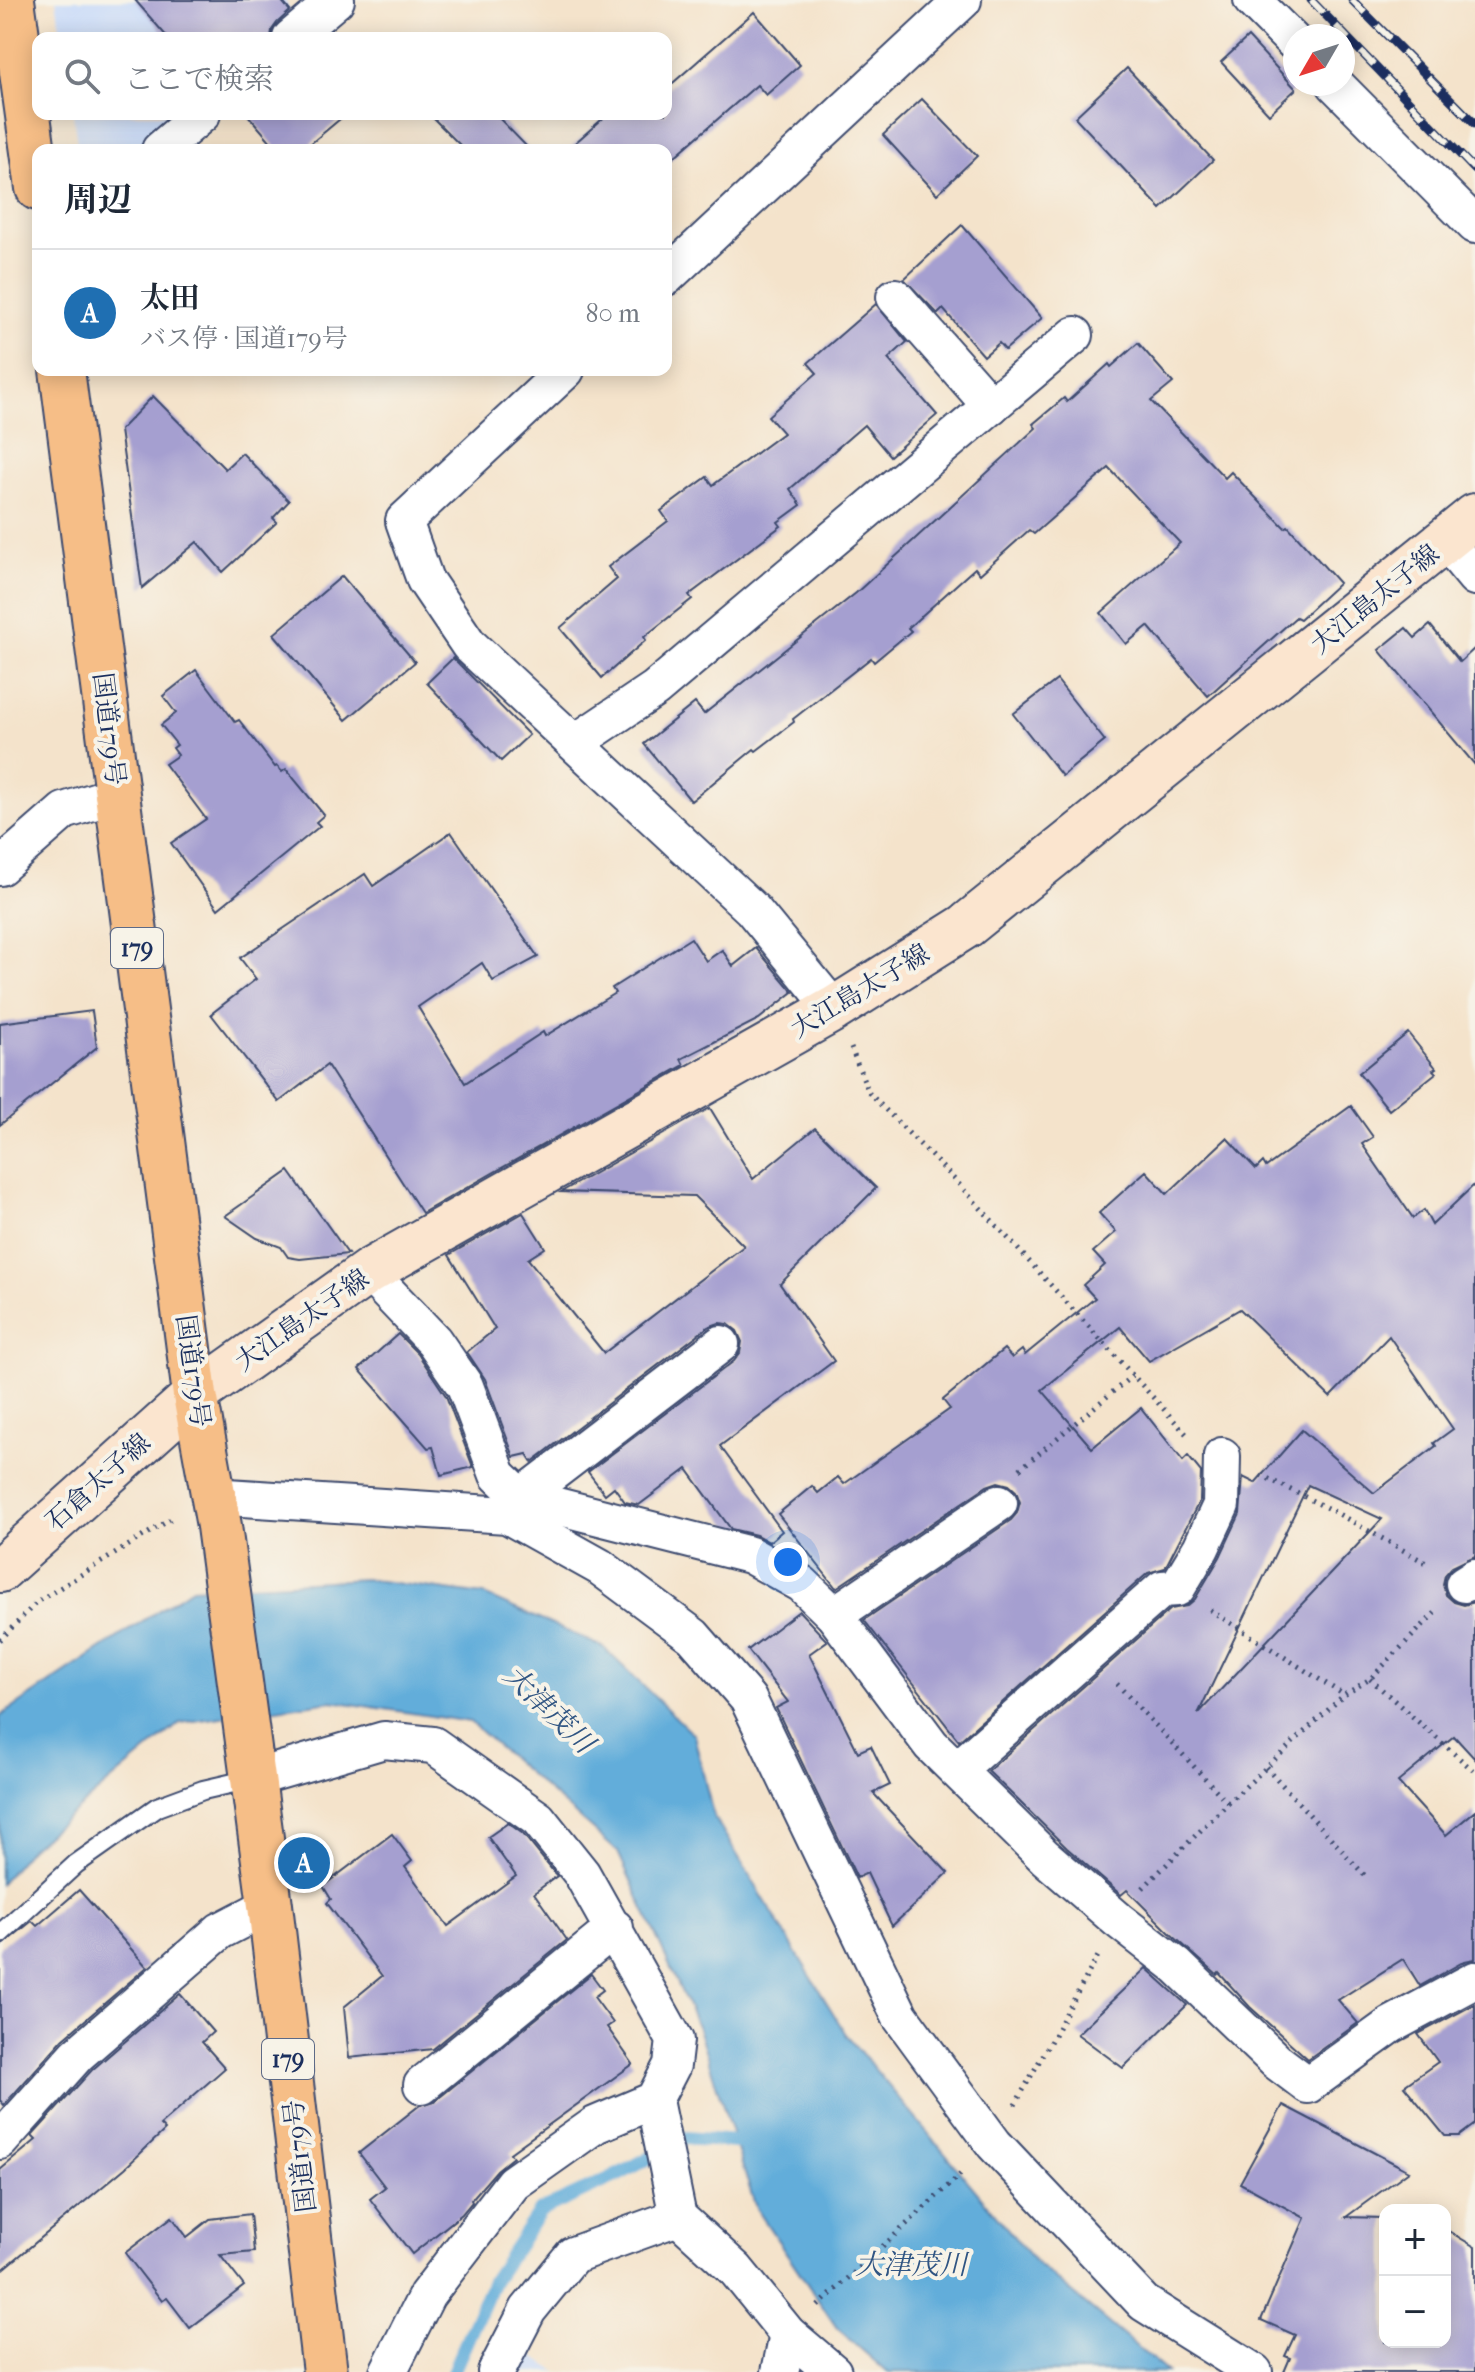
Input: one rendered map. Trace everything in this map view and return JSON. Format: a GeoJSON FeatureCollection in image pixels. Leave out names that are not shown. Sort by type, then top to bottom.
{"type":"FeatureCollection","features":[{"type":"Feature","properties":{"kind":"highway"},"geometry":{"type":"LineString","coordinates":[[12,0],[32,145]]}},
{"type":"Feature","properties":{"kind":"highway","name":"国道179号"},"geometry":{"type":"LineString","coordinates":[[63,376],[195,1395],[216,1511],[270,1905],[325,2372]]}},
{"type":"Feature","properties":{"kind":"main road","name":"大江島太子線"},"geometry":{"type":"LineString","coordinates":[[195,1395],[368,1272],[834,1009],[966,926],[1461,529]]}},
{"type":"Feature","properties":{"kind":"main road","name":"石倉太子線"},"geometry":{"type":"LineString","coordinates":[[0,1570],[195,1395]]}},
{"type":"Feature","properties":{"kind":"street"},"geometry":{"type":"LineString","coordinates":[[298,32],[336,0]]}},
{"type":"Feature","properties":{"kind":"street"},"geometry":{"type":"LineString","coordinates":[[672,271],[963,0]]}},
{"type":"Feature","properties":{"kind":"street"},"geometry":{"type":"LineString","coordinates":[[1252,0],[1283,31]]}},
{"type":"Feature","properties":{"kind":"street"},"geometry":{"type":"LineString","coordinates":[[1347,96],[1475,225]]}},
{"type":"Feature","properties":{"kind":"street"},"geometry":{"type":"LineString","coordinates":[[167,144],[195,120]]}},
{"type":"Feature","properties":{"kind":"street"},"geometry":{"type":"LineString","coordinates":[[895,297],[991,406]]}},
{"type":"Feature","properties":{"kind":"street"},"geometry":{"type":"LineString","coordinates":[[576,742],[655,689],[1075,335]]}},
{"type":"Feature","properties":{"kind":"street"},"geometry":{"type":"LineString","coordinates":[[560,376],[404,521],[425,580],[469,645],[752,909],[834,1009]]}},
{"type":"Feature","properties":{"kind":"street"},"geometry":{"type":"LineString","coordinates":[[1461,529],[1475,577]]}},
{"type":"Feature","properties":{"kind":"street"},"geometry":{"type":"LineString","coordinates":[[0,867],[64,811],[117,794]]}},
{"type":"Feature","properties":{"kind":"street"},"geometry":{"type":"LineString","coordinates":[[368,1272],[434,1341],[465,1386],[498,1475],[514,1506],[693,1636],[748,1699],[900,2016],[994,2144],[1144,2303],[1254,2372]]}},
{"type":"Feature","properties":{"kind":"street"},"geometry":{"type":"LineString","coordinates":[[514,1506],[721,1344]]}},
{"type":"Feature","properties":{"kind":"street"},"geometry":{"type":"LineString","coordinates":[[957,1770],[1162,1589],[1177,1588],[1201,1548],[1221,1505],[1222,1456]]}},
{"type":"Feature","properties":{"kind":"street"},"geometry":{"type":"LineString","coordinates":[[834,1615],[999,1503]]}},
{"type":"Feature","properties":{"kind":"street"},"geometry":{"type":"LineString","coordinates":[[216,1511],[514,1506],[750,1555],[802,1584],[834,1615],[931,1745],[1045,1857],[1177,1966],[1276,2061],[1308,2085],[1391,2025],[1475,1980]]}},
{"type":"Feature","properties":{"kind":"street"},"geometry":{"type":"LineString","coordinates":[[250,1763],[384,1740],[433,1745],[538,1819],[582,1874],[675,2040],[672,2065],[654,2100],[678,2217],[736,2270],[788,2334],[833,2372]]}},
{"type":"Feature","properties":{"kind":"street"},"geometry":{"type":"LineString","coordinates":[[0,2141],[77,2055],[220,1931],[270,1905]]}},
{"type":"Feature","properties":{"kind":"street"},"geometry":{"type":"LineString","coordinates":[[422,2085],[615,1928]]}},
{"type":"Feature","properties":{"kind":"street"},"geometry":{"type":"LineString","coordinates":[[388,2372],[427,2295],[513,2183],[595,2125],[654,2100]]}},
{"type":"Feature","properties":{"kind":"street"},"geometry":{"type":"LineString","coordinates":[[496,2372],[528,2310],[573,2255],[678,2217]]}},
{"type":"Feature","properties":{"kind":"street"},"geometry":{"type":"LineString","coordinates":[[780,2372],[788,2334]]}},
{"type":"Feature","properties":{"kind":"lane"},"geometry":{"type":"LineString","coordinates":[[0,1934],[76,1864],[157,1807],[203,1790],[250,1763]]}},
{"type":"Feature","properties":{"kind":"path"},"geometry":{"type":"LineString","coordinates":[[788,2334],[994,2144],[1130,1901],[1266,1767],[1344,1695],[1370,1679],[1470,1580],[1196,1444],[956,1181],[869,1093],[834,1009]]}},
{"type":"Feature","properties":{"kind":"path"},"geometry":{"type":"LineString","coordinates":[[999,1503],[992,1493],[1133,1375]]}},
{"type":"Feature","properties":{"kind":"path"},"geometry":{"type":"LineString","coordinates":[[0,1640],[37,1602],[136,1539],[216,1511]]}},
{"type":"Feature","properties":{"kind":"path"},"geometry":{"type":"LineString","coordinates":[[1177,1588],[1344,1695]]}},
{"type":"Feature","properties":{"kind":"path"},"geometry":{"type":"LineString","coordinates":[[1089,1654],[1228,1803]]}},
{"type":"Feature","properties":{"kind":"path"},"geometry":{"type":"LineString","coordinates":[[1370,1679],[1475,1772]]}},
{"type":"Feature","properties":{"kind":"path"},"geometry":{"type":"LineString","coordinates":[[1266,1767],[1368,1879]]}},
{"type":"Feature","properties":{"kind":"shaded area"},"geometry":{"type":"Polygon","coordinates":[[[56,0],[285,0],[293,17],[276,32],[61,32],[56,0]]]}},
{"type":"Feature","properties":{"kind":"shaded area"},"geometry":{"type":"Polygon","coordinates":[[[74,120],[172,120],[140,144],[77,144],[74,120]]]}},
{"type":"Feature","properties":{"kind":"shaded area"},"geometry":{"type":"Polygon","coordinates":[[[531,2355],[557,2372],[521,2372],[531,2355]]]}},
{"type":"Feature","properties":{"kind":"water","name":"大津茂川"},"geometry":{"type":"Polygon","coordinates":[[[365,1579],[484,1595],[603,1647],[694,1735],[713,1815],[847,2036],[1035,2262],[1167,2372],[887,2372],[837,2328],[756,2208],[698,2028],[618,1852],[470,1722],[332,1701],[180,1723],[31,1848],[0,1884],[0,1717],[192,1588],[365,1579]]]}},
{"type":"Feature","properties":{"kind":"building"},"geometry":{"type":"Polygon","coordinates":[[[135,0],[281,0],[290,11],[272,32],[163,32],[135,0]]]}},
{"type":"Feature","properties":{"kind":"building"},"geometry":{"type":"Polygon","coordinates":[[[754,12],[800,65],[766,95],[757,85],[672,159],[672,144],[574,144],[601,120],[672,120],[672,84],[754,12]]]}},
{"type":"Feature","properties":{"kind":"building"},"geometry":{"type":"Polygon","coordinates":[[[1248,37],[1283,75],[1283,96],[1288,96],[1269,114],[1221,62],[1248,37]]]}},
{"type":"Feature","properties":{"kind":"building"},"geometry":{"type":"Polygon","coordinates":[[[1127,68],[1213,160],[1161,209],[1075,117],[1127,68]]]}},
{"type":"Feature","properties":{"kind":"building"},"geometry":{"type":"Polygon","coordinates":[[[922,99],[977,156],[937,194],[883,135],[922,99]]]}},
{"type":"Feature","properties":{"kind":"building"},"geometry":{"type":"Polygon","coordinates":[[[252,120],[339,120],[310,144],[273,144],[252,120]]]}},
{"type":"Feature","properties":{"kind":"building"},"geometry":{"type":"Polygon","coordinates":[[[435,120],[501,120],[524,144],[459,144],[435,120]]]}},
{"type":"Feature","properties":{"kind":"building"},"geometry":{"type":"Polygon","coordinates":[[[962,225],[1042,318],[1005,350],[999,343],[984,356],[943,309],[938,314],[904,279],[962,225]]]}},
{"type":"Feature","properties":{"kind":"building"},"geometry":{"type":"Polygon","coordinates":[[[876,304],[907,342],[888,359],[937,415],[890,456],[864,425],[790,489],[801,505],[778,522],[781,526],[689,595],[692,599],[644,637],[646,640],[602,678],[560,628],[617,579],[608,567],[668,521],[661,511],[707,477],[713,485],[783,433],[768,416],[817,373],[808,363],[876,304]]]}},
{"type":"Feature","properties":{"kind":"building"},"geometry":{"type":"Polygon","coordinates":[[[1138,343],[1173,383],[1151,401],[1225,478],[1231,472],[1285,528],[1288,526],[1339,583],[1208,696],[1148,626],[1126,644],[1101,613],[1180,543],[1109,468],[1034,534],[1029,530],[980,574],[975,568],[908,628],[911,631],[874,662],[871,658],[691,801],[644,744],[695,703],[704,714],[856,593],[1036,428],[1033,424],[1064,398],[1067,402],[1138,343]]]}},
{"type":"Feature","properties":{"kind":"building"},"geometry":{"type":"Polygon","coordinates":[[[153,396],[225,469],[242,453],[289,501],[273,518],[277,522],[223,572],[197,542],[142,588],[120,430],[153,396]]]}},
{"type":"Feature","properties":{"kind":"building"},"geometry":{"type":"Polygon","coordinates":[[[342,576],[415,662],[346,720],[274,634],[342,576]]]}},
{"type":"Feature","properties":{"kind":"building"},"geometry":{"type":"Polygon","coordinates":[[[1430,625],[1460,662],[1475,648],[1475,765],[1379,650],[1406,628],[1415,638],[1430,625]]]}},
{"type":"Feature","properties":{"kind":"building"},"geometry":{"type":"Polygon","coordinates":[[[453,658],[529,735],[501,761],[427,683],[453,658]]]}},
{"type":"Feature","properties":{"kind":"building"},"geometry":{"type":"Polygon","coordinates":[[[196,670],[235,722],[239,720],[275,767],[282,772],[286,769],[324,815],[316,822],[320,826],[218,909],[171,843],[206,819],[165,764],[178,755],[173,748],[177,745],[161,725],[176,713],[163,696],[196,670]]]}},
{"type":"Feature","properties":{"kind":"building"},"geometry":{"type":"Polygon","coordinates":[[[1057,680],[1105,741],[1062,776],[1013,714],[1057,680]]]}},
{"type":"Feature","properties":{"kind":"building"},"geometry":{"type":"Polygon","coordinates":[[[451,832],[538,957],[493,981],[482,963],[418,1007],[465,1083],[543,1032],[545,1036],[615,993],[612,988],[691,938],[706,961],[722,950],[733,966],[756,948],[793,992],[759,1019],[681,1059],[684,1065],[422,1213],[327,1065],[279,1102],[211,1014],[256,979],[240,958],[365,874],[373,886],[451,832]]]}},
{"type":"Feature","properties":{"kind":"building"},"geometry":{"type":"Polygon","coordinates":[[[92,1011],[97,1047],[0,1125],[0,1023],[92,1011]]]}},
{"type":"Feature","properties":{"kind":"building"},"geometry":{"type":"Polygon","coordinates":[[[1408,1033],[1436,1068],[1433,1070],[1436,1073],[1389,1110],[1359,1073],[1408,1033]]]}},
{"type":"Feature","properties":{"kind":"building"},"geometry":{"type":"Polygon","coordinates":[[[1351,1106],[1373,1137],[1362,1144],[1413,1218],[1424,1210],[1432,1225],[1475,1184],[1475,1556],[1452,1567],[1445,1575],[1443,1584],[1446,1595],[1454,1602],[1464,1605],[1475,1602],[1475,1759],[1454,1736],[1398,1782],[1446,1835],[1475,1811],[1475,1959],[1465,1961],[1420,1986],[1403,1959],[1338,2000],[1358,2023],[1308,2059],[1127,1890],[1121,1895],[1067,1848],[988,1771],[1171,1609],[1187,1606],[1195,1599],[1220,1557],[1240,1514],[1243,1477],[1255,1483],[1302,1430],[1374,1493],[1436,1446],[1434,1443],[1453,1429],[1389,1336],[1330,1397],[1240,1309],[1149,1361],[1120,1327],[1042,1390],[1092,1448],[1141,1408],[1183,1461],[1188,1456],[1201,1472],[1200,1500],[1165,1568],[1148,1573],[959,1741],[864,1620],[1011,1520],[1020,1502],[1016,1491],[998,1482],[987,1486],[836,1588],[778,1514],[812,1486],[818,1493],[838,1477],[844,1484],[950,1409],[943,1400],[1004,1349],[1012,1358],[1022,1350],[1025,1355],[1095,1298],[1083,1285],[1105,1265],[1093,1252],[1116,1232],[1099,1213],[1146,1171],[1167,1194],[1227,1138],[1256,1169],[1263,1162],[1266,1167],[1351,1106]],[[1308,1485],[1198,1714],[1382,1519],[1308,1485]]]}},
{"type":"Feature","properties":{"kind":"building"},"geometry":{"type":"Polygon","coordinates":[[[710,1108],[753,1179],[815,1128],[876,1188],[780,1284],[834,1361],[720,1446],[782,1531],[769,1542],[756,1535],[731,1529],[687,1469],[639,1505],[625,1502],[614,1487],[605,1494],[588,1472],[734,1361],[740,1353],[742,1342],[737,1331],[728,1324],[708,1327],[532,1462],[527,1454],[514,1457],[485,1379],[467,1352],[495,1329],[449,1255],[523,1213],[545,1248],[528,1259],[604,1353],[744,1246],[694,1196],[561,1192],[710,1108]]]}},
{"type":"Feature","properties":{"kind":"building"},"geometry":{"type":"Polygon","coordinates":[[[289,1171],[348,1254],[300,1259],[288,1257],[281,1247],[257,1238],[225,1216],[289,1171]]]}},
{"type":"Feature","properties":{"kind":"building"},"geometry":{"type":"Polygon","coordinates":[[[398,1334],[418,1354],[446,1396],[473,1467],[441,1475],[433,1447],[428,1448],[359,1369],[398,1334]]]}},
{"type":"Feature","properties":{"kind":"building"},"geometry":{"type":"Polygon","coordinates":[[[799,1611],[827,1641],[809,1654],[858,1752],[871,1746],[890,1785],[873,1793],[948,1873],[892,1926],[867,1873],[857,1878],[776,1708],[788,1702],[748,1650],[799,1611]]]}},
{"type":"Feature","properties":{"kind":"building"},"geometry":{"type":"Polygon","coordinates":[[[508,1823],[523,1834],[557,1876],[534,1893],[567,1940],[433,2049],[349,2058],[344,2007],[382,1976],[327,1903],[331,1899],[323,1886],[392,1834],[412,1861],[405,1867],[448,1926],[516,1876],[488,1837],[508,1823]]]}},
{"type":"Feature","properties":{"kind":"building"},"geometry":{"type":"Polygon","coordinates":[[[79,1890],[147,1967],[63,2039],[4,2105],[0,2100],[0,1947],[32,1921],[37,1926],[79,1890]]]}},
{"type":"Feature","properties":{"kind":"building"},"geometry":{"type":"Polygon","coordinates":[[[1146,1968],[1187,2005],[1123,2068],[1077,2034],[1146,1968]]]}},
{"type":"Feature","properties":{"kind":"building"},"geometry":{"type":"Polygon","coordinates":[[[591,1974],[603,1990],[594,1997],[613,2023],[607,2027],[633,2064],[510,2153],[513,2157],[497,2170],[462,2214],[412,2254],[370,2199],[385,2187],[359,2153],[420,2105],[435,2101],[591,1974]]]}},
{"type":"Feature","properties":{"kind":"building"},"geometry":{"type":"Polygon","coordinates":[[[180,1994],[213,2032],[202,2042],[225,2068],[160,2125],[165,2130],[125,2168],[0,2272],[0,2170],[36,2140],[32,2136],[92,2070],[180,1994]]]}},
{"type":"Feature","properties":{"kind":"building"},"geometry":{"type":"Polygon","coordinates":[[[1475,2004],[1475,2124],[1459,2136],[1445,2136],[1404,2086],[1438,2062],[1418,2034],[1475,2004]]]}},
{"type":"Feature","properties":{"kind":"building"},"geometry":{"type":"Polygon","coordinates":[[[1283,2105],[1409,2171],[1346,2217],[1379,2218],[1379,2348],[1451,2348],[1451,2233],[1475,2247],[1475,2372],[1284,2372],[1290,2358],[1285,2356],[1295,2335],[1261,2320],[1305,2218],[1240,2183],[1283,2105]]]}},
{"type":"Feature","properties":{"kind":"building"},"geometry":{"type":"Polygon","coordinates":[[[250,2214],[254,2252],[220,2255],[244,2286],[190,2328],[167,2298],[162,2301],[125,2253],[172,2217],[187,2237],[210,2219],[250,2214]]]}},
{"type":"Feature","properties":{"kind":"waterway"},"geometry":{"type":"LineString","coordinates":[[453,2372],[493,2281],[540,2211],[620,2174],[685,2138],[750,2143]]}},
{"type":"Feature","properties":{"kind":"railway"},"geometry":{"type":"LineString","coordinates":[[1311,0],[1475,170]]}},
{"type":"Feature","properties":{"kind":"railway"},"geometry":{"type":"LineString","coordinates":[[1352,0],[1475,124]]}},
{"type":"Feature","properties":{"kind":"place","name":"太田"},"geometry":{"type":"Point","coordinates":[304,1863]}}]}
